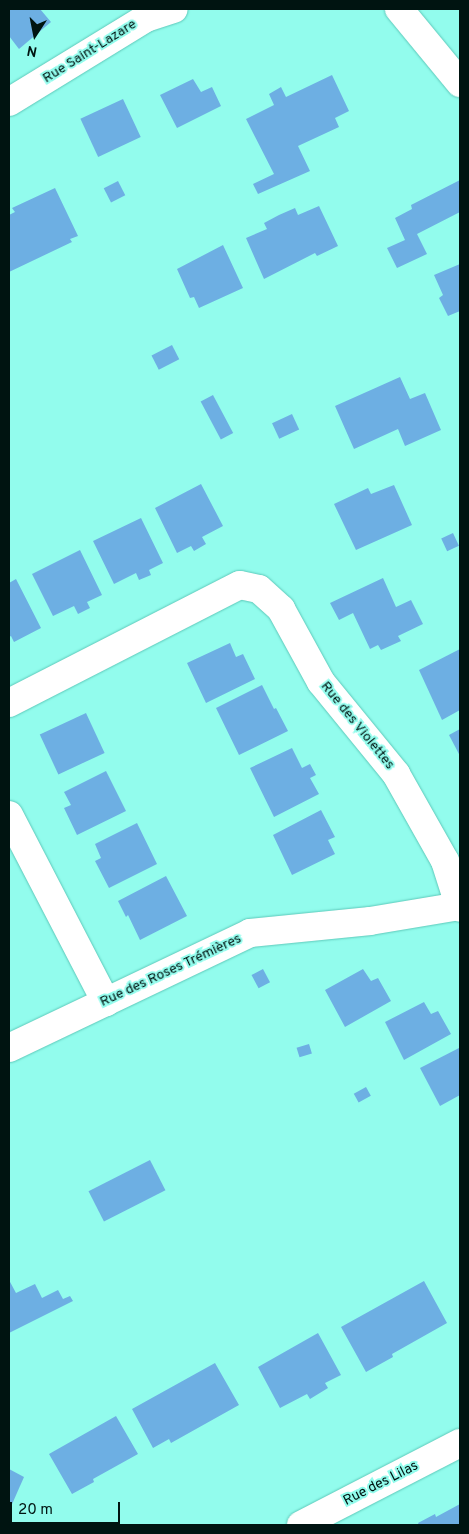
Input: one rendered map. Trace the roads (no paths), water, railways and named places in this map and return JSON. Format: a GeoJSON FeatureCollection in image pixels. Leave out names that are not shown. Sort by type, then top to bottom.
{"type":"FeatureCollection","features":[{"type":"Feature","properties":{"kind":"street","name":"Rue Saint-Lazare"},"geometry":{"type":"LineString","coordinates":[[9,102],[141,13],[174,9]]}},
{"type":"Feature","properties":{"kind":"street"},"geometry":{"type":"LineString","coordinates":[[399,9],[460,84]]}},
{"type":"Feature","properties":{"kind":"street","name":"Rue des Violettes"},"geometry":{"type":"LineString","coordinates":[[9,703],[240,585],[259,589],[282,609],[321,682],[396,774],[445,861],[460,907]]}},
{"type":"Feature","properties":{"kind":"street"},"geometry":{"type":"LineString","coordinates":[[9,815],[106,1002]]}},
{"type":"Feature","properties":{"kind":"street","name":"Rue des Roses Trémières"},"geometry":{"type":"LineString","coordinates":[[9,1048],[250,933],[370,920],[460,907]]}},
{"type":"Feature","properties":{"kind":"street","name":"Rue des Lilas"},"geometry":{"type":"LineString","coordinates":[[301,1525],[460,1443]]}}]}
